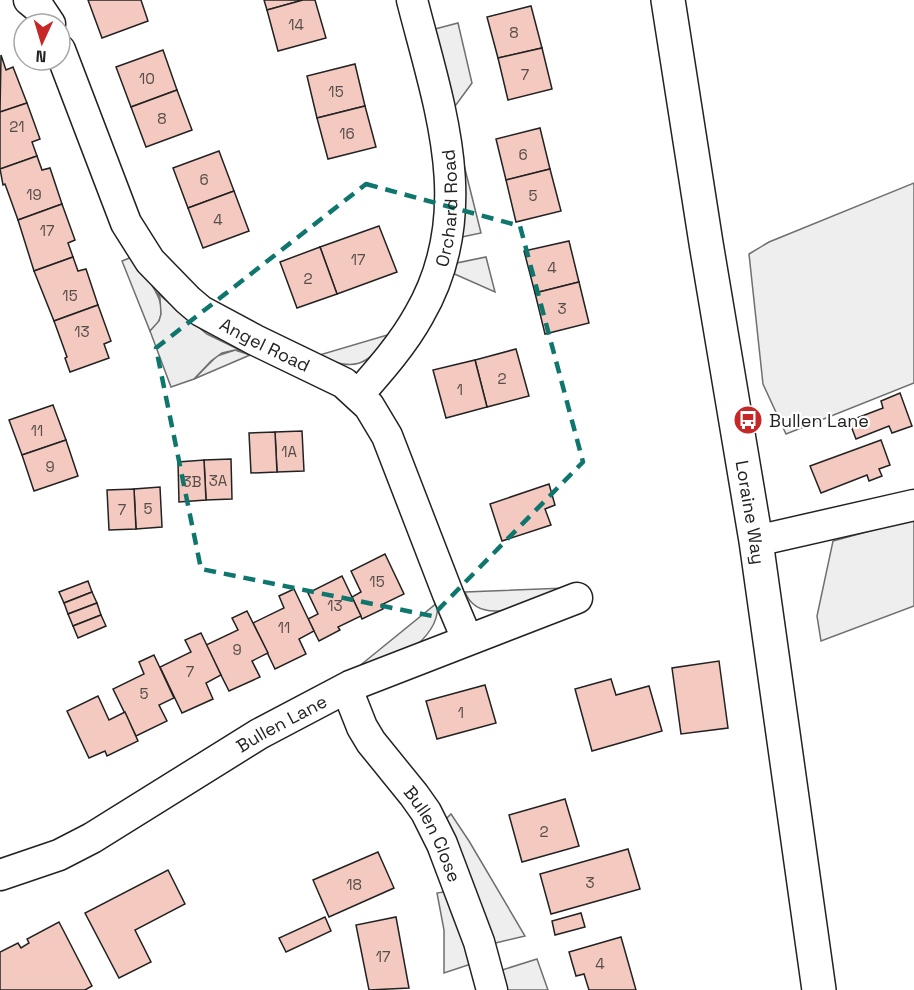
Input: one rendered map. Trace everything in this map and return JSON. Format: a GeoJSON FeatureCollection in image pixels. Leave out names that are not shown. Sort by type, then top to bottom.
{"type":"FeatureCollection","features":[{"type":"Feature","properties":{"kind":"main road","name":"Loraine Way"},"geometry":{"type":"LineString","coordinates":[[668,0],[756,541],[819,990]]}},
{"type":"Feature","properties":{"kind":"street"},"geometry":{"type":"LineString","coordinates":[[29,0],[42,12]]}},
{"type":"Feature","properties":{"kind":"street","name":"Orchard Road"},"geometry":{"type":"LineString","coordinates":[[358,395],[392,355],[420,314],[435,282],[447,238],[451,195],[448,150],[412,0]]}},
{"type":"Feature","properties":{"kind":"street","name":"Angel Road"},"geometry":{"type":"LineString","coordinates":[[68,72],[126,223],[150,261],[201,311],[344,383],[373,413],[387,436],[467,639]]}},
{"type":"Feature","properties":{"kind":"street"},"geometry":{"type":"LineString","coordinates":[[756,541],[914,505]]}},
{"type":"Feature","properties":{"kind":"street","name":"Bullen Lane"},"geometry":{"type":"LineString","coordinates":[[0,875],[31,866],[84,842],[259,734],[350,686],[577,598]]}},
{"type":"Feature","properties":{"kind":"street","name":"Bullen Close"},"geometry":{"type":"LineString","coordinates":[[347,689],[362,727],[371,742],[414,795],[436,834],[472,922],[492,990]]}},
{"type":"Feature","properties":{"kind":"highlighted area"},"geometry":{"type":"Polygon","coordinates":[[[366,184],[520,226],[583,462],[432,616],[201,569],[156,348],[366,184]]]}},
{"type":"Feature","properties":{"kind":"shaded area"},"geometry":{"type":"Polygon","coordinates":[[[458,23],[472,83],[450,113],[431,30],[458,23]]]}},
{"type":"Feature","properties":{"kind":"shaded area"},"geometry":{"type":"Polygon","coordinates":[[[462,157],[481,233],[457,238],[462,157]]]}},
{"type":"Feature","properties":{"kind":"shaded area"},"geometry":{"type":"Polygon","coordinates":[[[914,183],[914,383],[786,434],[763,384],[749,254],[769,242],[914,183]]]}},
{"type":"Feature","properties":{"kind":"shaded area"},"geometry":{"type":"Polygon","coordinates":[[[132,257],[157,294],[160,304],[161,313],[158,323],[150,331],[122,261],[132,257]]]}},
{"type":"Feature","properties":{"kind":"shaded area"},"geometry":{"type":"Polygon","coordinates":[[[486,257],[495,292],[450,272],[452,264],[486,257]]]}},
{"type":"Feature","properties":{"kind":"shaded area"},"geometry":{"type":"Polygon","coordinates":[[[156,292],[207,334],[242,351],[222,353],[194,379],[171,387],[150,331],[159,321],[161,314],[160,298],[156,292]]]}},
{"type":"Feature","properties":{"kind":"shaded area"},"geometry":{"type":"Polygon","coordinates":[[[394,333],[375,353],[360,363],[342,364],[316,356],[394,333]]]}},
{"type":"Feature","properties":{"kind":"shaded area"},"geometry":{"type":"Polygon","coordinates":[[[235,350],[250,355],[194,379],[217,356],[235,350]]]}},
{"type":"Feature","properties":{"kind":"shaded area"},"geometry":{"type":"Polygon","coordinates":[[[914,519],[914,606],[821,641],[817,616],[833,541],[914,519]]]}},
{"type":"Feature","properties":{"kind":"shaded area"},"geometry":{"type":"Polygon","coordinates":[[[566,588],[512,609],[497,611],[484,610],[473,604],[465,592],[566,588]]]}},
{"type":"Feature","properties":{"kind":"shaded area"},"geometry":{"type":"Polygon","coordinates":[[[437,603],[437,615],[433,626],[417,645],[352,672],[437,603]]]}},
{"type":"Feature","properties":{"kind":"shaded area"},"geometry":{"type":"Polygon","coordinates":[[[451,814],[525,936],[491,944],[443,822],[451,814]]]}},
{"type":"Feature","properties":{"kind":"shaded area"},"geometry":{"type":"Polygon","coordinates":[[[450,891],[477,962],[444,973],[444,930],[437,893],[450,891]]]}},
{"type":"Feature","properties":{"kind":"shaded area"},"geometry":{"type":"Polygon","coordinates":[[[537,959],[548,990],[504,990],[499,971],[537,959]]]}},
{"type":"Feature","properties":{"kind":"building"},"geometry":{"type":"Polygon","coordinates":[[[88,0],[141,0],[148,21],[102,38],[88,0]]]}},
{"type":"Feature","properties":{"kind":"building"},"geometry":{"type":"Polygon","coordinates":[[[264,0],[303,0],[267,10],[264,0]]]}},
{"type":"Feature","properties":{"kind":"building"},"geometry":{"type":"Polygon","coordinates":[[[303,0],[315,0],[326,38],[278,51],[267,10],[303,0]]]}},
{"type":"Feature","properties":{"kind":"building"},"geometry":{"type":"Polygon","coordinates":[[[531,6],[542,48],[498,58],[487,17],[531,6]]]}},
{"type":"Feature","properties":{"kind":"building"},"geometry":{"type":"Polygon","coordinates":[[[542,48],[552,89],[508,100],[498,58],[542,48]]]}},
{"type":"Feature","properties":{"kind":"building"},"geometry":{"type":"Polygon","coordinates":[[[163,50],[177,90],[131,107],[116,67],[163,50]]]}},
{"type":"Feature","properties":{"kind":"building"},"geometry":{"type":"Polygon","coordinates":[[[1,55],[6,70],[12,67],[12,72],[15,72],[27,103],[0,112],[1,55]]]}},
{"type":"Feature","properties":{"kind":"building"},"geometry":{"type":"Polygon","coordinates":[[[355,64],[365,106],[317,118],[307,76],[355,64]]]}},
{"type":"Feature","properties":{"kind":"building"},"geometry":{"type":"Polygon","coordinates":[[[177,90],[192,130],[146,147],[131,107],[177,90]]]}},
{"type":"Feature","properties":{"kind":"building"},"geometry":{"type":"Polygon","coordinates":[[[27,103],[40,139],[32,142],[37,156],[0,169],[0,112],[27,103]]]}},
{"type":"Feature","properties":{"kind":"building"},"geometry":{"type":"Polygon","coordinates":[[[365,106],[376,147],[328,159],[317,118],[365,106]]]}},
{"type":"Feature","properties":{"kind":"building"},"geometry":{"type":"Polygon","coordinates":[[[540,128],[550,169],[506,180],[496,139],[540,128]]]}},
{"type":"Feature","properties":{"kind":"building"},"geometry":{"type":"Polygon","coordinates":[[[219,151],[234,191],[188,208],[173,168],[219,151]]]}},
{"type":"Feature","properties":{"kind":"building"},"geometry":{"type":"Polygon","coordinates":[[[37,156],[42,170],[50,168],[62,204],[18,220],[5,184],[3,185],[0,169],[37,156]]]}},
{"type":"Feature","properties":{"kind":"building"},"geometry":{"type":"Polygon","coordinates":[[[550,169],[561,211],[516,222],[506,180],[550,169]]]}},
{"type":"Feature","properties":{"kind":"building"},"geometry":{"type":"Polygon","coordinates":[[[234,191],[249,231],[203,248],[188,208],[234,191]]]}},
{"type":"Feature","properties":{"kind":"building"},"geometry":{"type":"Polygon","coordinates":[[[62,204],[75,240],[68,243],[73,257],[34,271],[18,220],[62,204]]]}},
{"type":"Feature","properties":{"kind":"building"},"geometry":{"type":"Polygon","coordinates":[[[379,226],[397,272],[337,294],[320,247],[379,226]]]}},
{"type":"Feature","properties":{"kind":"building"},"geometry":{"type":"Polygon","coordinates":[[[569,241],[579,282],[535,293],[524,251],[569,241]]]}},
{"type":"Feature","properties":{"kind":"building"},"geometry":{"type":"Polygon","coordinates":[[[320,247],[337,294],[297,308],[280,262],[320,247]]]}},
{"type":"Feature","properties":{"kind":"building"},"geometry":{"type":"Polygon","coordinates":[[[73,257],[78,271],[86,269],[98,305],[54,321],[34,271],[73,257]]]}},
{"type":"Feature","properties":{"kind":"building"},"geometry":{"type":"Polygon","coordinates":[[[579,282],[589,323],[545,334],[535,293],[579,282]]]}},
{"type":"Feature","properties":{"kind":"building"},"geometry":{"type":"Polygon","coordinates":[[[98,305],[111,341],[104,344],[109,358],[70,372],[54,321],[98,305]]]}},
{"type":"Feature","properties":{"kind":"building"},"geometry":{"type":"Polygon","coordinates":[[[516,349],[529,396],[487,407],[475,360],[516,349]]]}},
{"type":"Feature","properties":{"kind":"building"},"geometry":{"type":"Polygon","coordinates":[[[475,360],[487,407],[446,418],[433,370],[475,360]]]}},
{"type":"Feature","properties":{"kind":"building"},"geometry":{"type":"Polygon","coordinates":[[[900,393],[912,426],[892,433],[889,426],[856,439],[849,421],[883,408],[881,401],[900,393]]]}},
{"type":"Feature","properties":{"kind":"building"},"geometry":{"type":"Polygon","coordinates":[[[53,405],[66,440],[22,455],[9,420],[53,405]]]}},
{"type":"Feature","properties":{"kind":"building"},"geometry":{"type":"Polygon","coordinates":[[[302,431],[304,471],[277,472],[275,432],[302,431]]]}},
{"type":"Feature","properties":{"kind":"building"},"geometry":{"type":"Polygon","coordinates":[[[275,432],[277,472],[251,473],[249,433],[275,432]]]}},
{"type":"Feature","properties":{"kind":"building"},"geometry":{"type":"Polygon","coordinates":[[[66,440],[78,476],[34,491],[22,455],[66,440]]]}},
{"type":"Feature","properties":{"kind":"building"},"geometry":{"type":"Polygon","coordinates":[[[881,440],[890,465],[879,469],[882,476],[869,481],[867,475],[821,493],[810,466],[881,440]]]}},
{"type":"Feature","properties":{"kind":"building"},"geometry":{"type":"Polygon","coordinates":[[[231,459],[232,499],[206,500],[204,460],[231,459]]]}},
{"type":"Feature","properties":{"kind":"building"},"geometry":{"type":"Polygon","coordinates":[[[204,460],[206,500],[179,502],[178,462],[204,460]]]}},
{"type":"Feature","properties":{"kind":"building"},"geometry":{"type":"Polygon","coordinates":[[[549,484],[555,505],[545,509],[551,525],[502,541],[490,504],[549,484]]]}},
{"type":"Feature","properties":{"kind":"building"},"geometry":{"type":"Polygon","coordinates":[[[160,487],[162,527],[136,529],[134,489],[160,487]]]}},
{"type":"Feature","properties":{"kind":"building"},"geometry":{"type":"Polygon","coordinates":[[[134,489],[136,529],[109,530],[107,490],[134,489]]]}},
{"type":"Feature","properties":{"kind":"building"},"geometry":{"type":"Polygon","coordinates":[[[385,554],[404,594],[381,605],[383,609],[362,619],[352,597],[361,592],[351,571],[385,554]]]}},
{"type":"Feature","properties":{"kind":"building"},"geometry":{"type":"Polygon","coordinates":[[[342,576],[361,616],[338,627],[340,630],[319,641],[308,619],[318,614],[308,593],[342,576]]]}},
{"type":"Feature","properties":{"kind":"building"},"geometry":{"type":"Polygon","coordinates":[[[88,581],[92,592],[64,603],[59,592],[88,581]]]}},
{"type":"Feature","properties":{"kind":"building"},"geometry":{"type":"Polygon","coordinates":[[[294,589],[314,631],[299,639],[306,654],[275,669],[253,623],[284,608],[279,596],[294,589]]]}},
{"type":"Feature","properties":{"kind":"building"},"geometry":{"type":"Polygon","coordinates":[[[92,592],[97,603],[68,614],[64,603],[92,592]]]}},
{"type":"Feature","properties":{"kind":"building"},"geometry":{"type":"Polygon","coordinates":[[[97,603],[101,615],[73,626],[68,614],[97,603]]]}},
{"type":"Feature","properties":{"kind":"building"},"geometry":{"type":"Polygon","coordinates":[[[247,611],[268,653],[252,661],[260,677],[229,691],[206,645],[238,630],[232,618],[247,611]]]}},
{"type":"Feature","properties":{"kind":"building"},"geometry":{"type":"Polygon","coordinates":[[[101,615],[106,626],[78,638],[73,626],[101,615]]]}},
{"type":"Feature","properties":{"kind":"building"},"geometry":{"type":"Polygon","coordinates":[[[201,633],[221,675],[206,683],[213,699],[182,713],[160,667],[191,652],[185,640],[201,633]]]}},
{"type":"Feature","properties":{"kind":"building"},"geometry":{"type":"Polygon","coordinates":[[[154,655],[174,698],[159,705],[167,721],[136,736],[113,689],[144,674],[139,662],[154,655]]]}},
{"type":"Feature","properties":{"kind":"building"},"geometry":{"type":"Polygon","coordinates":[[[719,661],[728,728],[681,734],[672,668],[719,661]]]}},
{"type":"Feature","properties":{"kind":"building"},"geometry":{"type":"Polygon","coordinates":[[[611,679],[616,695],[649,686],[662,731],[592,751],[575,689],[611,679]]]}},
{"type":"Feature","properties":{"kind":"building"},"geometry":{"type":"Polygon","coordinates":[[[485,685],[496,723],[437,739],[426,701],[485,685]]]}},
{"type":"Feature","properties":{"kind":"building"},"geometry":{"type":"Polygon","coordinates":[[[98,696],[109,720],[125,712],[138,741],[107,756],[105,751],[89,758],[67,711],[98,696]]]}},
{"type":"Feature","properties":{"kind":"building"},"geometry":{"type":"Polygon","coordinates":[[[565,799],[579,846],[522,862],[509,815],[565,799]]]}},
{"type":"Feature","properties":{"kind":"building"},"geometry":{"type":"Polygon","coordinates":[[[628,849],[640,889],[551,914],[540,874],[628,849]]]}},
{"type":"Feature","properties":{"kind":"building"},"geometry":{"type":"Polygon","coordinates":[[[378,852],[394,888],[329,917],[313,880],[378,852]]]}},
{"type":"Feature","properties":{"kind":"building"},"geometry":{"type":"Polygon","coordinates":[[[168,870],[185,904],[135,930],[151,962],[119,978],[85,913],[168,870]]]}},
{"type":"Feature","properties":{"kind":"building"},"geometry":{"type":"Polygon","coordinates":[[[581,913],[585,927],[555,935],[552,921],[581,913]]]}},
{"type":"Feature","properties":{"kind":"building"},"geometry":{"type":"Polygon","coordinates":[[[325,917],[331,931],[286,952],[279,938],[325,917]]]}},
{"type":"Feature","properties":{"kind":"building"},"geometry":{"type":"Polygon","coordinates":[[[396,917],[409,988],[369,990],[356,925],[396,917]]]}},
{"type":"Feature","properties":{"kind":"building"},"geometry":{"type":"Polygon","coordinates":[[[59,922],[92,986],[85,990],[0,990],[0,952],[18,943],[21,948],[29,943],[27,939],[59,922]]]}},
{"type":"Feature","properties":{"kind":"building"},"geometry":{"type":"Polygon","coordinates":[[[621,937],[636,990],[589,990],[584,974],[576,976],[569,952],[621,937]]]}},
{"type":"Feature","properties":{"kind":"place","name":"Bullen Lane"},"geometry":{"type":"Point","coordinates":[748,420]}}]}
